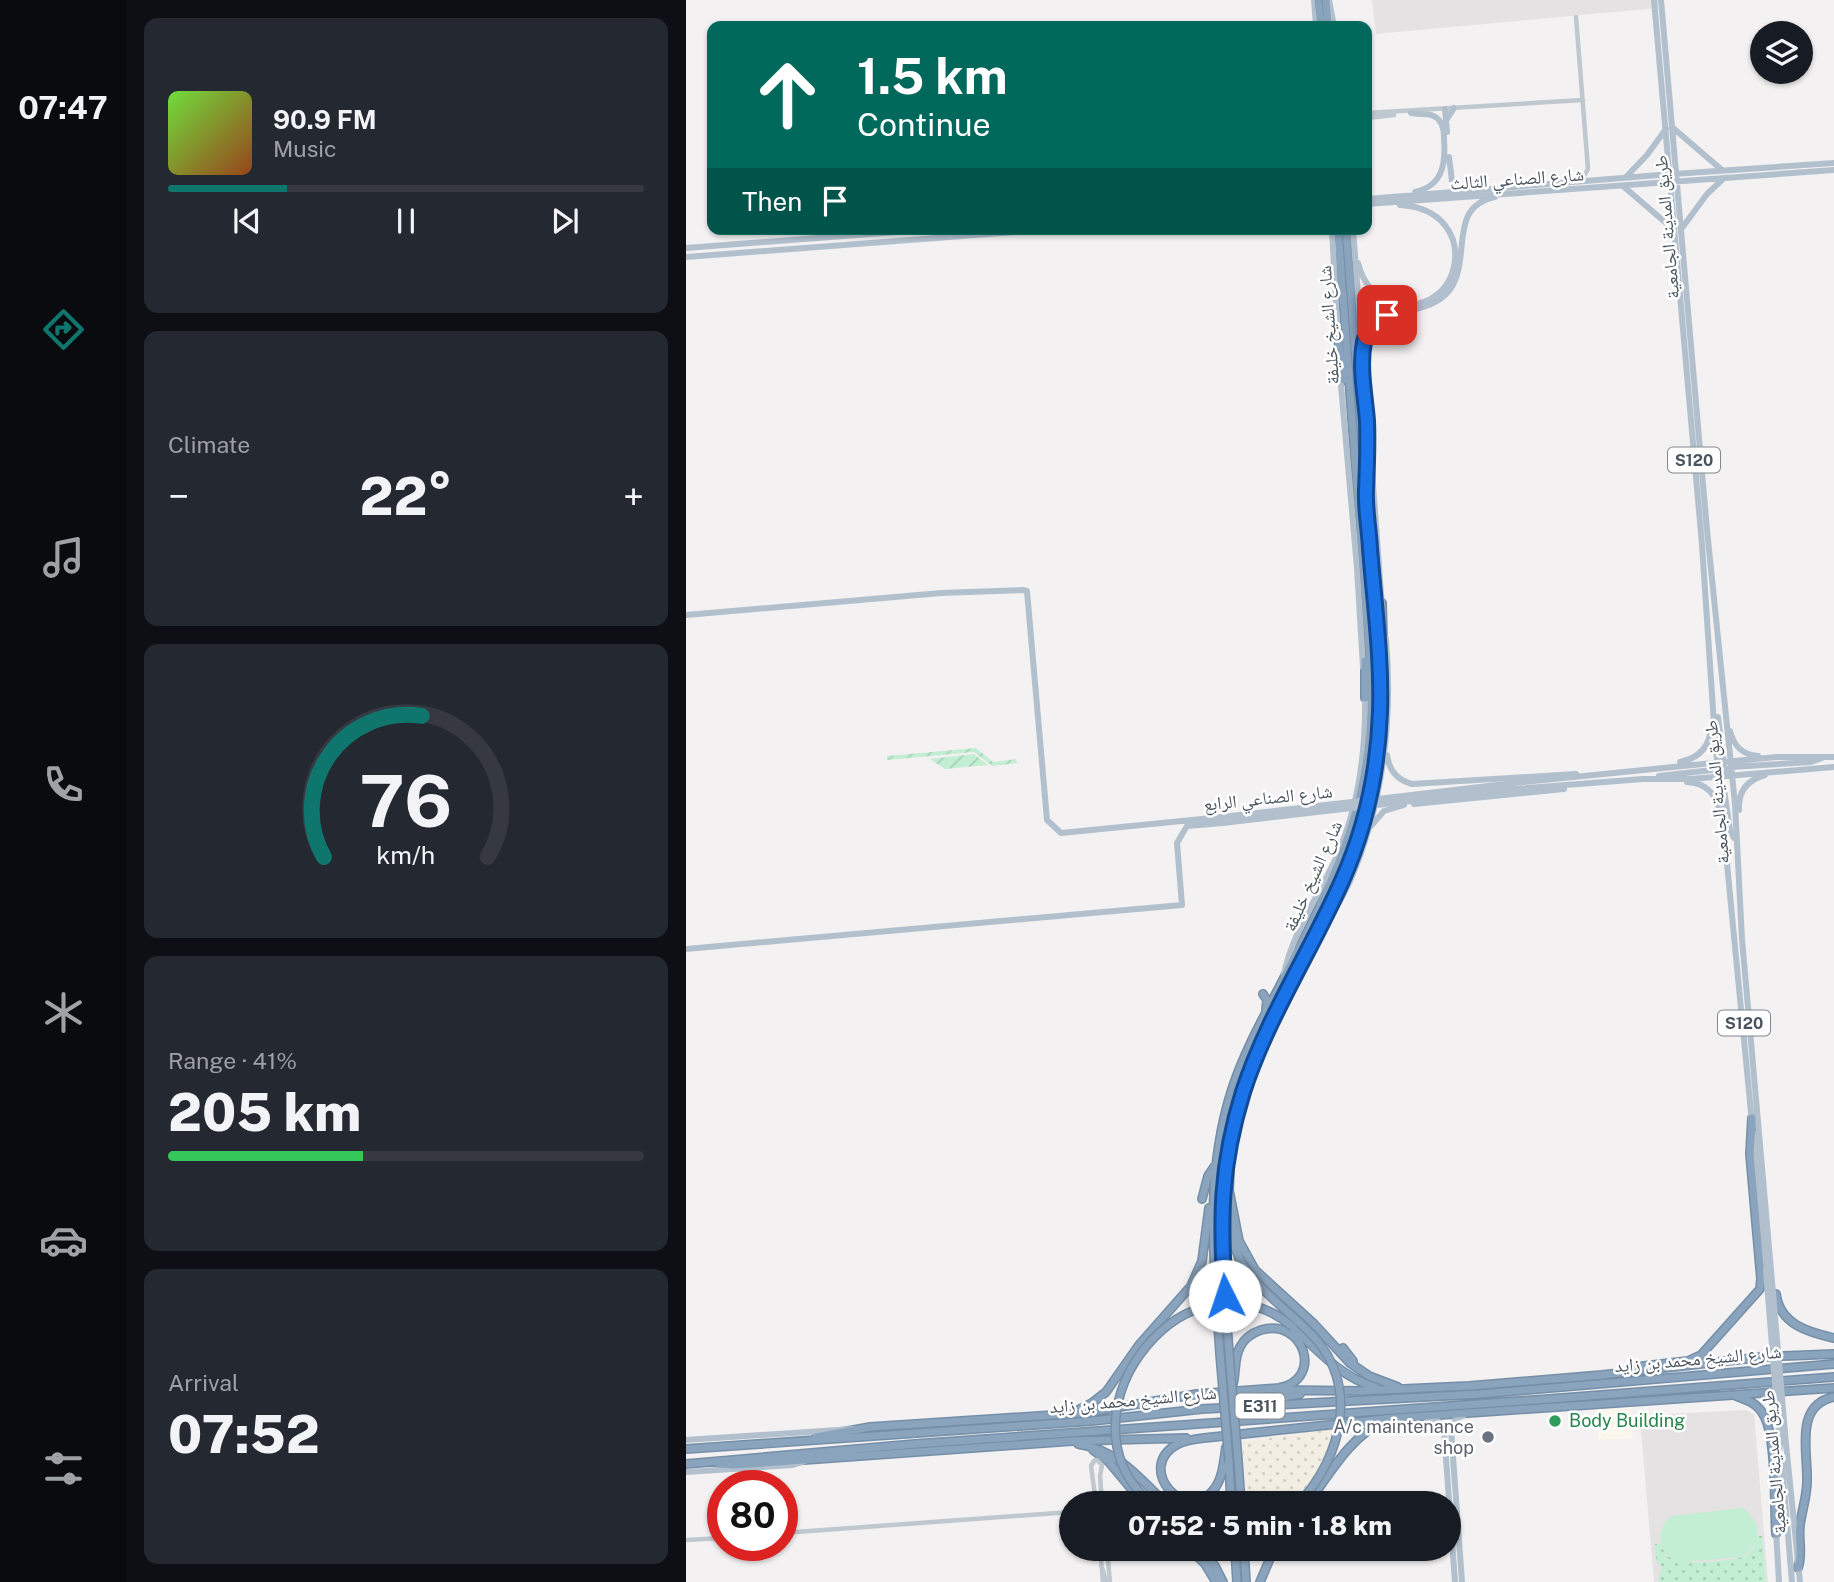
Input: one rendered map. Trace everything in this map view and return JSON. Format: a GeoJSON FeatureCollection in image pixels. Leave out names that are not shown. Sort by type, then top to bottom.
{"type":"FeatureCollection","features":[{"type":"Feature","properties":{"kind":"highway"},"geometry":{"type":"LineString","coordinates":[[1316,0],[1318,21]]}},
{"type":"Feature","properties":{"kind":"highway"},"geometry":{"type":"LineString","coordinates":[[1327,0],[1328,21]]}},
{"type":"Feature","properties":{"kind":"highway","name":"شارع الشيخ خليفة"},"geometry":{"type":"LineString","coordinates":[[1226,1462],[1214,1251],[1214,1167],[1220,1130],[1240,1066],[1331,884],[1348,843],[1360,803],[1369,755],[1372,715],[1367,629],[1338,235]]}},
{"type":"Feature","properties":{"kind":"highway","name":"شارع الشيخ خليفة"},"geometry":{"type":"LineString","coordinates":[[1232,1388],[1221,1225],[1228,1149],[1249,1076],[1342,881],[1360,833],[1376,761],[1380,699],[1346,235]]}},
{"type":"Feature","properties":{"kind":"highway"},"geometry":{"type":"LineString","coordinates":[[1338,339],[1346,393],[1351,408]]}},
{"type":"Feature","properties":{"kind":"highway"},"geometry":{"type":"LineString","coordinates":[[1366,490],[1367,424]]}},
{"type":"Feature","properties":{"kind":"highway"},"geometry":{"type":"LineString","coordinates":[[1380,699],[1384,679],[1380,610],[1382,603]]}},
{"type":"Feature","properties":{"kind":"highway"},"geometry":{"type":"LineString","coordinates":[[1365,698],[1367,629]]}},
{"type":"Feature","properties":{"kind":"highway"},"geometry":{"type":"LineString","coordinates":[[1263,994],[1267,1000],[1266,1013]]}},
{"type":"Feature","properties":{"kind":"highway"},"geometry":{"type":"LineString","coordinates":[[1576,1377],[1697,1358],[1757,1294],[1761,1279],[1751,1166],[1752,1118]]}},
{"type":"Feature","properties":{"kind":"highway"},"geometry":{"type":"LineString","coordinates":[[1228,1149],[1230,1229],[1239,1258],[1253,1278],[1321,1345],[1339,1381],[1341,1416],[1333,1450],[1321,1474],[1308,1491]]}},
{"type":"Feature","properties":{"kind":"highway"},"geometry":{"type":"LineString","coordinates":[[1202,1199],[1208,1176],[1214,1167]]}},
{"type":"Feature","properties":{"kind":"highway"},"geometry":{"type":"LineString","coordinates":[[1228,1190],[1236,1231],[1251,1264],[1344,1358],[1363,1372],[1406,1390]]}},
{"type":"Feature","properties":{"kind":"highway"},"geometry":{"type":"LineString","coordinates":[[1067,1414],[1092,1404],[1106,1392],[1139,1345],[1191,1286],[1202,1261],[1213,1195]]}},
{"type":"Feature","properties":{"kind":"highway"},"geometry":{"type":"LineString","coordinates":[[1768,1271],[1777,1304],[1784,1316],[1800,1327],[1834,1338]]}},
{"type":"Feature","properties":{"kind":"highway"},"geometry":{"type":"LineString","coordinates":[[1137,1491],[1123,1467],[1117,1447],[1115,1426],[1118,1404],[1126,1380],[1151,1340],[1168,1324],[1187,1312],[1223,1303],[1261,1308],[1293,1327],[1343,1373],[1388,1390]]}},
{"type":"Feature","properties":{"kind":"highway"},"geometry":{"type":"LineString","coordinates":[[802,1440],[855,1429],[1067,1414],[1197,1394],[1249,1390],[1284,1387],[1295,1381],[1304,1367],[1303,1349],[1289,1333],[1276,1329],[1262,1330],[1244,1342],[1237,1354],[1232,1388],[1238,1461],[1240,1491]]}},
{"type":"Feature","properties":{"kind":"highway"},"geometry":{"type":"LineString","coordinates":[[1343,1348],[1363,1372]]}},
{"type":"Feature","properties":{"kind":"highway"},"geometry":{"type":"LineString","coordinates":[[1249,1390],[1406,1390],[1576,1377],[1762,1357],[1834,1354]]}},
{"type":"Feature","properties":{"kind":"highway","name":"شارع الشيخ محمد بن زايد"},"geometry":{"type":"LineString","coordinates":[[686,1449],[1092,1421],[1240,1407],[1479,1394],[1834,1364]]}},
{"type":"Feature","properties":{"kind":"highway","name":"شارع الشيخ محمد بن زايد"},"geometry":{"type":"LineString","coordinates":[[686,1464],[915,1444],[1834,1377]]}},
{"type":"Feature","properties":{"kind":"highway"},"geometry":{"type":"LineString","coordinates":[[710,1462],[734,1465],[1055,1443],[1204,1438],[1395,1418],[1834,1389]]}},
{"type":"Feature","properties":{"kind":"highway"},"geometry":{"type":"LineString","coordinates":[[1240,1407],[1279,1397],[1329,1391]]}},
{"type":"Feature","properties":{"kind":"highway"},"geometry":{"type":"LineString","coordinates":[[1732,1395],[1756,1406],[1767,1422],[1776,1534]]}},
{"type":"Feature","properties":{"kind":"highway"},"geometry":{"type":"LineString","coordinates":[[1798,1568],[1801,1561],[1800,1522],[1807,1479],[1806,1425],[1818,1404],[1834,1397]]}},
{"type":"Feature","properties":{"kind":"highway"},"geometry":{"type":"LineString","coordinates":[[1549,1399],[1571,1403],[1618,1403]]}},
{"type":"Feature","properties":{"kind":"highway"},"geometry":{"type":"LineString","coordinates":[[1318,1491],[1362,1435],[1395,1418]]}},
{"type":"Feature","properties":{"kind":"highway"},"geometry":{"type":"LineString","coordinates":[[1204,1438],[1179,1443],[1166,1455],[1161,1471],[1168,1490],[1182,1500],[1204,1498],[1216,1487],[1226,1462]]}},
{"type":"Feature","properties":{"kind":"highway"},"geometry":{"type":"LineString","coordinates":[[1055,1443],[1085,1447],[1100,1454],[1135,1491]]}},
{"type":"Feature","properties":{"kind":"highway"},"geometry":{"type":"LineString","coordinates":[[1055,1443],[1100,1449],[1117,1458],[1153,1491]]}},
{"type":"Feature","properties":{"kind":"highway"},"geometry":{"type":"LineString","coordinates":[[1226,1462],[1230,1491]]}},
{"type":"Feature","properties":{"kind":"highway"},"geometry":{"type":"LineString","coordinates":[[1198,1561],[1214,1582]]}},
{"type":"Feature","properties":{"kind":"highway"},"geometry":{"type":"LineString","coordinates":[[1211,1561],[1223,1582]]}},
{"type":"Feature","properties":{"kind":"highway"},"geometry":{"type":"LineString","coordinates":[[1236,1561],[1237,1582]]}},
{"type":"Feature","properties":{"kind":"highway"},"geometry":{"type":"LineString","coordinates":[[1245,1561],[1246,1582]]}},
{"type":"Feature","properties":{"kind":"highway"},"geometry":{"type":"LineString","coordinates":[[1260,1582],[1269,1561]]}},
{"type":"Feature","properties":{"kind":"main road"},"geometry":{"type":"LineString","coordinates":[[1327,0],[1333,21]]}},
{"type":"Feature","properties":{"kind":"main road","name":"طريق المدينة الجامعية"},"geometry":{"type":"LineString","coordinates":[[1654,0],[1669,128]]}},
{"type":"Feature","properties":{"kind":"main road","name":"طريق المدينة الجامعية"},"geometry":{"type":"LineString","coordinates":[[1661,0],[1713,697]]}},
{"type":"Feature","properties":{"kind":"main road"},"geometry":{"type":"LineString","coordinates":[[1446,121],[1454,108]]}},
{"type":"Feature","properties":{"kind":"main road"},"geometry":{"type":"LineString","coordinates":[[1442,109],[1446,121],[1452,181],[1458,187],[1485,190]]}},
{"type":"Feature","properties":{"kind":"main road"},"geometry":{"type":"LineString","coordinates":[[1406,199],[1433,184],[1445,161],[1444,131],[1440,121],[1431,115],[1411,113]]}},
{"type":"Feature","properties":{"kind":"main road"},"geometry":{"type":"LineString","coordinates":[[1625,178],[1669,128],[1724,175]]}},
{"type":"Feature","properties":{"kind":"main road"},"geometry":{"type":"LineString","coordinates":[[1673,178],[1833,167]]}},
{"type":"Feature","properties":{"kind":"main road"},"geometry":{"type":"LineString","coordinates":[[1621,186],[1677,230],[1724,175]]}},
{"type":"Feature","properties":{"kind":"main road","name":"شارع الصناعي الثالث"},"geometry":{"type":"LineString","coordinates":[[1406,199],[1581,181],[1673,178]]}},
{"type":"Feature","properties":{"kind":"main road","name":"شارع الصناعي الثالث"},"geometry":{"type":"LineString","coordinates":[[1372,202],[1621,186],[1673,178]]}},
{"type":"Feature","properties":{"kind":"main road"},"geometry":{"type":"LineString","coordinates":[[1362,369],[1364,341],[1373,324],[1387,315],[1428,307],[1443,298],[1459,273],[1463,226],[1469,212],[1480,202],[1505,193]]}},
{"type":"Feature","properties":{"kind":"main road"},"geometry":{"type":"LineString","coordinates":[[1354,251],[1365,282],[1382,298],[1411,304],[1437,295],[1447,284],[1453,271],[1456,254],[1453,239],[1437,216],[1406,199]]}},
{"type":"Feature","properties":{"kind":"main road","name":"طريق المدينة الجامعية"},"geometry":{"type":"LineString","coordinates":[[1677,230],[1725,721],[1725,768],[1737,846],[1792,1582]]}},
{"type":"Feature","properties":{"kind":"main road"},"geometry":{"type":"LineString","coordinates":[[686,248],[862,235]]}},
{"type":"Feature","properties":{"kind":"main road"},"geometry":{"type":"LineString","coordinates":[[686,257],[977,235]]}},
{"type":"Feature","properties":{"kind":"main road"},"geometry":{"type":"LineString","coordinates":[[1283,980],[1288,956],[1337,856],[1348,822],[1360,772],[1365,698],[1332,235]]}},
{"type":"Feature","properties":{"kind":"main road"},"geometry":{"type":"LineString","coordinates":[[1290,987],[1345,890],[1368,831],[1386,738],[1389,690],[1353,235]]}},
{"type":"Feature","properties":{"kind":"main road"},"geometry":{"type":"LineString","coordinates":[[824,247],[825,242],[836,241],[837,237]]}},
{"type":"Feature","properties":{"kind":"main road"},"geometry":{"type":"LineString","coordinates":[[719,254],[721,251],[735,249],[736,244]]}},
{"type":"Feature","properties":{"kind":"main road"},"geometry":{"type":"LineString","coordinates":[[1683,320],[1686,322],[1690,345]]}},
{"type":"Feature","properties":{"kind":"main road","name":"شارع الصناعي الرابع"},"geometry":{"type":"LineString","coordinates":[[686,615],[941,593],[1015,588],[1027,591],[1047,820],[1061,833],[1223,820],[1706,763]]}},
{"type":"Feature","properties":{"kind":"main road"},"geometry":{"type":"LineString","coordinates":[[1665,767],[1690,760],[1706,747],[1713,697]]}},
{"type":"Feature","properties":{"kind":"main road"},"geometry":{"type":"LineString","coordinates":[[1713,697],[1725,768]]}},
{"type":"Feature","properties":{"kind":"main road"},"geometry":{"type":"LineString","coordinates":[[1725,721],[1732,740],[1740,750],[1754,756],[1834,757]]}},
{"type":"Feature","properties":{"kind":"main road"},"geometry":{"type":"LineString","coordinates":[[1386,738],[1391,770],[1398,778],[1412,785],[1525,776],[1595,775]]}},
{"type":"Feature","properties":{"kind":"main road"},"geometry":{"type":"LineString","coordinates":[[1725,768],[1777,757]]}},
{"type":"Feature","properties":{"kind":"main road"},"geometry":{"type":"LineString","coordinates":[[1651,777],[1811,762],[1822,757]]}},
{"type":"Feature","properties":{"kind":"main road"},"geometry":{"type":"LineString","coordinates":[[1643,779],[1664,772],[1702,769],[1706,763],[1725,768],[1774,771],[1834,767]]}},
{"type":"Feature","properties":{"kind":"main road","name":"طريق المدينة الجامعية"},"geometry":{"type":"LineString","coordinates":[[1725,768],[1721,790],[1768,1271]]}},
{"type":"Feature","properties":{"kind":"main road","name":"شارع الصناعي الرابع"},"geometry":{"type":"LineString","coordinates":[[1514,786],[1680,779],[1725,768]]}},
{"type":"Feature","properties":{"kind":"main road"},"geometry":{"type":"LineString","coordinates":[[1735,836],[1742,790],[1752,779],[1774,771]]}},
{"type":"Feature","properties":{"kind":"main road"},"geometry":{"type":"LineString","coordinates":[[1643,779],[1664,783],[1694,783],[1706,787],[1717,801],[1725,825]]}},
{"type":"Feature","properties":{"kind":"main road"},"geometry":{"type":"LineString","coordinates":[[1368,831],[1380,814],[1398,806],[1543,792],[1592,783]]}},
{"type":"Feature","properties":{"kind":"main road"},"geometry":{"type":"LineString","coordinates":[[1721,790],[1725,791],[1730,830],[1735,836]]}},
{"type":"Feature","properties":{"kind":"main road","name":"شارع الصناعي الرابع"},"geometry":{"type":"LineString","coordinates":[[686,949],[1182,905],[1177,843],[1188,826],[1223,820]]}},
{"type":"Feature","properties":{"kind":"main road"},"geometry":{"type":"LineString","coordinates":[[1462,1582],[1452,1427],[1457,1418],[1469,1413]]}},
{"type":"Feature","properties":{"kind":"main road"},"geometry":{"type":"LineString","coordinates":[[1422,1416],[1435,1419],[1442,1425],[1455,1582]]}},
{"type":"Feature","properties":{"kind":"main road"},"geometry":{"type":"LineString","coordinates":[[686,1440],[855,1429]]}},
{"type":"Feature","properties":{"kind":"main road"},"geometry":{"type":"LineString","coordinates":[[1779,1582],[1776,1534],[1779,1508],[1778,1459],[1783,1445]]}},
{"type":"Feature","properties":{"kind":"main road","name":"طريق المدينة الجامعية"},"geometry":{"type":"LineString","coordinates":[[1783,1445],[1800,1582]]}},
{"type":"Feature","properties":{"kind":"main road"},"geometry":{"type":"LineString","coordinates":[[1446,1454],[1449,1455],[1454,1472]]}},
{"type":"Feature","properties":{"kind":"main road"},"geometry":{"type":"LineString","coordinates":[[686,1472],[793,1465],[807,1460]]}},
{"type":"Feature","properties":{"kind":"street"},"geometry":{"type":"LineString","coordinates":[[1576,17],[1588,169],[1581,181]]}},
{"type":"Feature","properties":{"kind":"street"},"geometry":{"type":"LineString","coordinates":[[1372,116],[1583,100]]}},
{"type":"Feature","properties":{"kind":"street"},"geometry":{"type":"LineString","coordinates":[[1372,116],[1442,109]]}},
{"type":"Feature","properties":{"kind":"street"},"geometry":{"type":"LineString","coordinates":[[1588,169],[1598,180]]}},
{"type":"Feature","properties":{"kind":"street"},"geometry":{"type":"LineString","coordinates":[[1094,1491],[1091,1466],[1092,1462],[1097,1460],[1102,1465],[1101,1491]]}},
{"type":"Feature","properties":{"kind":"street"},"geometry":{"type":"LineString","coordinates":[[798,1532],[1059,1512]]}},
{"type":"Feature","properties":{"kind":"street"},"geometry":{"type":"LineString","coordinates":[[686,1540],[707,1539]]}},
{"type":"Feature","properties":{"kind":"street"},"geometry":{"type":"LineString","coordinates":[[1101,1561],[1106,1582]]}},
{"type":"Feature","properties":{"kind":"street"},"geometry":{"type":"LineString","coordinates":[[1106,1582],[1107,1561]]}},
{"type":"Feature","properties":{"kind":"shaded area"},"geometry":{"type":"Polygon","coordinates":[[[1372,0],[1658,0],[1658,8],[1376,34],[1372,0]]]}},
{"type":"Feature","properties":{"kind":"shaded area"},"geometry":{"type":"Polygon","coordinates":[[[1628,1405],[1633,1438],[1598,1440],[1596,1409],[1628,1405]]]}},
{"type":"Feature","properties":{"kind":"shaded area"},"geometry":{"type":"Polygon","coordinates":[[[1746,1410],[1754,1414],[1768,1582],[1654,1582],[1640,1418],[1645,1415],[1746,1410]]]}},
{"type":"Feature","properties":{"kind":"green space"},"geometry":{"type":"Polygon","coordinates":[[[976,748],[993,762],[1016,759],[1017,763],[992,766],[974,752],[887,760],[887,756],[976,748]]]}},
{"type":"Feature","properties":{"kind":"green space"},"geometry":{"type":"Polygon","coordinates":[[[974,754],[988,765],[945,769],[930,759],[974,754]]]}},
{"type":"Feature","properties":{"kind":"green space"},"geometry":{"type":"Polygon","coordinates":[[[1742,1508],[1754,1520],[1758,1533],[1754,1547],[1741,1557],[1681,1562],[1673,1559],[1663,1549],[1660,1536],[1672,1516],[1742,1508]]]}},
{"type":"Feature","properties":{"kind":"green space"},"geometry":{"type":"Polygon","coordinates":[[[1741,1513],[1750,1521],[1751,1543],[1745,1550],[1688,1558],[1675,1555],[1671,1522],[1674,1520],[1741,1513]]]}},
{"type":"Feature","properties":{"kind":"green space"},"geometry":{"type":"Polygon","coordinates":[[[1758,1536],[1762,1536],[1766,1582],[1658,1582],[1662,1567],[1656,1559],[1655,1544],[1661,1544],[1666,1554],[1675,1560],[1711,1562],[1747,1555],[1758,1536]]]}},
{"type":"Feature","properties":{"kind":"sand"},"geometry":{"type":"Polygon","coordinates":[[[1336,1428],[1324,1461],[1304,1491],[1246,1491],[1242,1442],[1336,1428]]]}},
{"type":"Feature","properties":{"kind":"place","name":"Body Building"},"geometry":{"type":"Point","coordinates":[1555,1421]}},
{"type":"Feature","properties":{"kind":"place","name":"A/c maintenance shop"},"geometry":{"type":"Point","coordinates":[1488,1437]}},
{"type":"Feature","properties":{"kind":"route"},"geometry":{"type":"LineString","coordinates":[[1225,1296],[1221,1238],[1222,1192],[1228,1149],[1240,1104],[1261,1048],[1348,867],[1362,826],[1374,776],[1380,688],[1366,490],[1367,424],[1362,369],[1363,346],[1367,334],[1373,324],[1387,315]]}}]}
